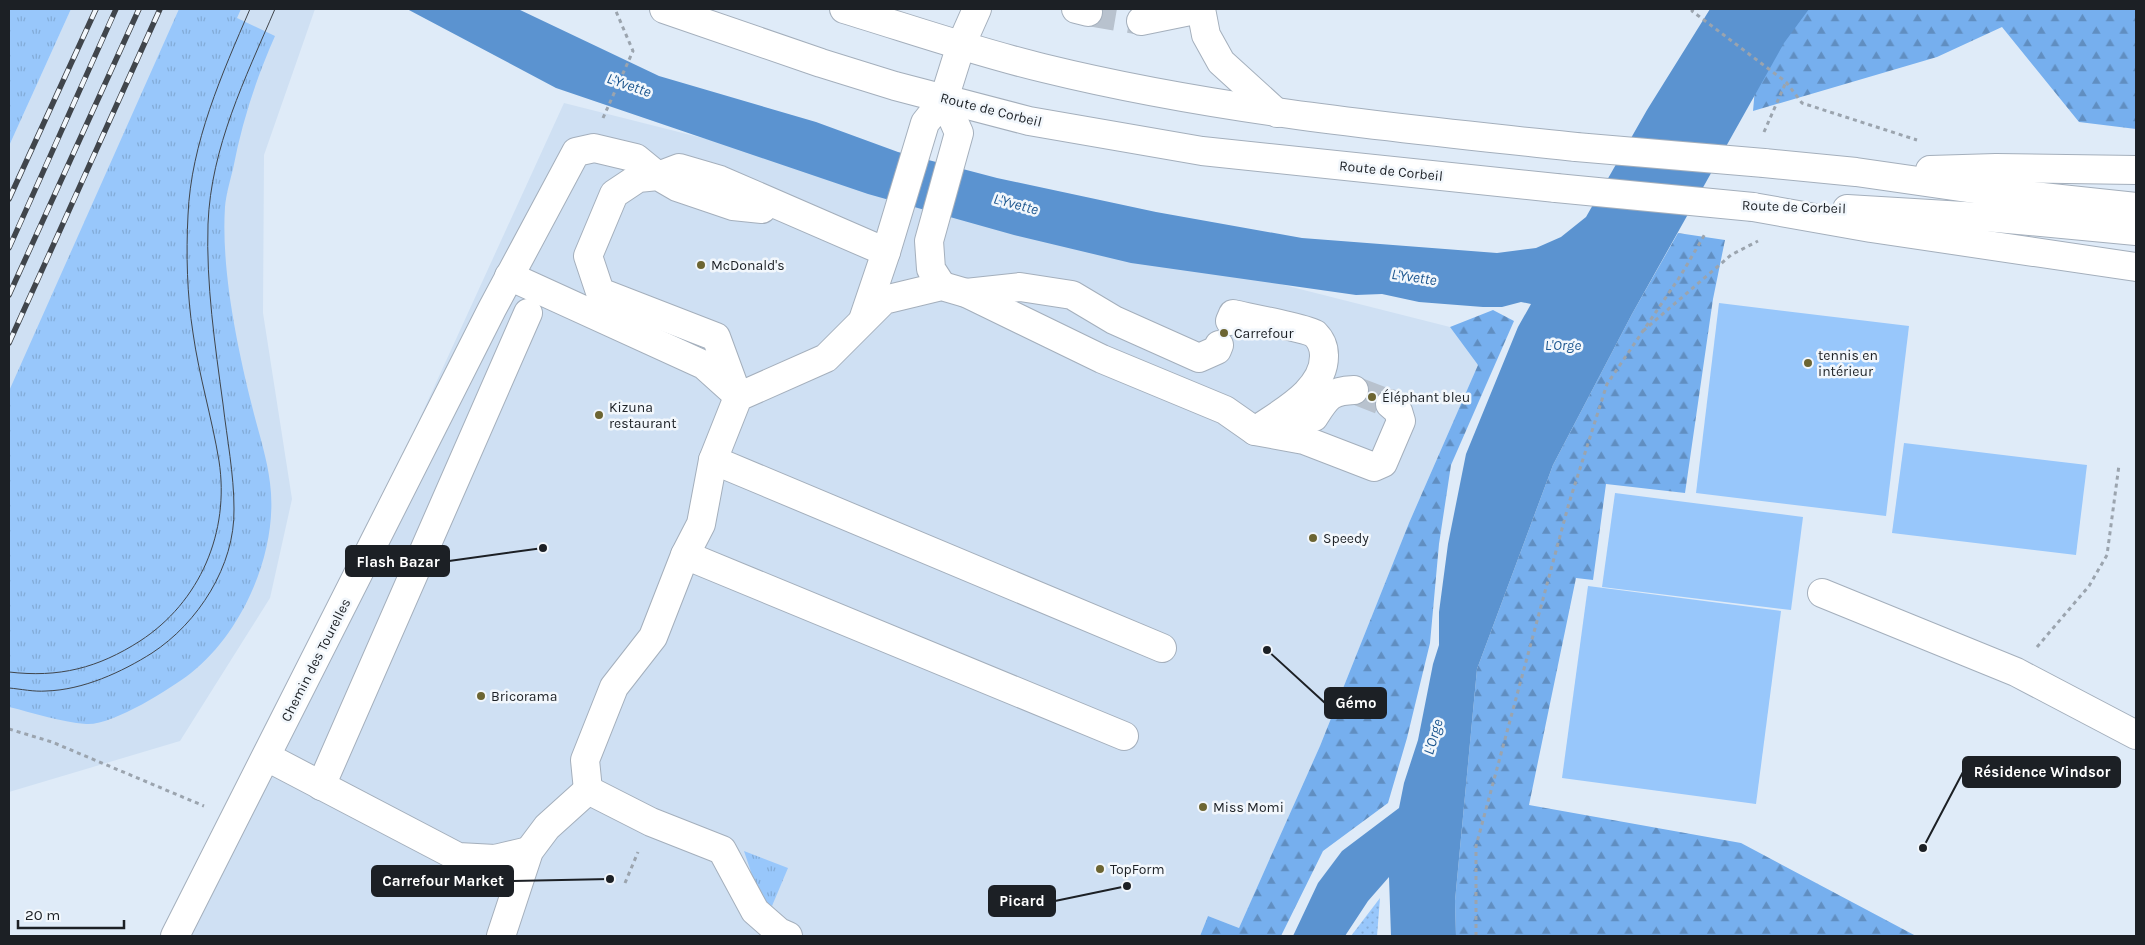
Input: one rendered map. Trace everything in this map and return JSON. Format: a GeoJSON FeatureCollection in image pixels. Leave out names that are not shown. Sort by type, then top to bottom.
{"type":"FeatureCollection","features":[{"type":"Feature","properties":{"kind":"main road","name":"Route de Corbeil"},"geometry":{"type":"LineString","coordinates":[[664,9],[821,64],[944,99],[1029,121],[1202,152],[1754,206],[1872,209],[2136,231]]}},
{"type":"Feature","properties":{"kind":"main road"},"geometry":{"type":"LineString","coordinates":[[844,9],[961,45],[1061,72],[1277,113],[1576,147],[1856,172],[1995,192],[2136,207]]}},
{"type":"Feature","properties":{"kind":"main road"},"geometry":{"type":"LineString","coordinates":[[862,323],[890,241],[924,123],[944,99],[961,45],[977,9]]}},
{"type":"Feature","properties":{"kind":"main road"},"geometry":{"type":"LineString","coordinates":[[1141,21],[1201,9],[1206,35],[1221,62],[1277,113]]}},
{"type":"Feature","properties":{"kind":"main road"},"geometry":{"type":"LineString","coordinates":[[944,99],[959,133],[929,241],[931,269],[954,290],[1102,359],[1225,410],[1255,431],[1304,440],[1374,467],[1383,463],[1401,421],[1398,411],[1390,404]]}},
{"type":"Feature","properties":{"kind":"main road","name":"Chemin des Tourelles"},"geometry":{"type":"LineString","coordinates":[[175,936],[267,758],[509,276],[576,152],[594,148],[636,158],[658,176]]}},
{"type":"Feature","properties":{"kind":"main road"},"geometry":{"type":"LineString","coordinates":[[588,790],[585,760],[614,687],[653,637],[686,555],[701,524],[713,460],[738,397],[716,337],[600,292],[588,256],[614,194],[638,178],[658,176],[679,168],[720,180],[788,211],[890,241]]}},
{"type":"Feature","properties":{"kind":"main road"},"geometry":{"type":"LineString","coordinates":[[1856,172],[1996,168],[2136,170]]}},
{"type":"Feature","properties":{"kind":"main road"},"geometry":{"type":"LineString","coordinates":[[1754,206],[1871,228],[2136,267]]}},
{"type":"Feature","properties":{"kind":"main road"},"geometry":{"type":"LineString","coordinates":[[509,276],[704,365],[738,397]]}},
{"type":"Feature","properties":{"kind":"main road"},"geometry":{"type":"LineString","coordinates":[[738,397],[826,358],[884,300],[954,290],[1020,288],[1072,295],[1114,320],[1199,358],[1217,350],[1233,314],[1314,333],[1323,344],[1324,357],[1320,374],[1309,391],[1255,431]]}},
{"type":"Feature","properties":{"kind":"main road"},"geometry":{"type":"LineString","coordinates":[[321,786],[528,313]]}},
{"type":"Feature","properties":{"kind":"main road"},"geometry":{"type":"LineString","coordinates":[[1255,431],[1314,417],[1325,400],[1336,391],[1354,390]]}},
{"type":"Feature","properties":{"kind":"main road"},"geometry":{"type":"LineString","coordinates":[[713,460],[1162,648]]}},
{"type":"Feature","properties":{"kind":"main road"},"geometry":{"type":"LineString","coordinates":[[686,555],[1124,736]]}},
{"type":"Feature","properties":{"kind":"main road"},"geometry":{"type":"LineString","coordinates":[[1822,593],[2016,672],[2136,735]]}},
{"type":"Feature","properties":{"kind":"main road"},"geometry":{"type":"LineString","coordinates":[[267,758],[458,856],[496,860],[529,851]]}},
{"type":"Feature","properties":{"kind":"main road"},"geometry":{"type":"LineString","coordinates":[[501,936],[529,851],[547,827],[588,790]]}},
{"type":"Feature","properties":{"kind":"main road"},"geometry":{"type":"LineString","coordinates":[[588,790],[651,822],[722,850],[755,911],[779,932],[788,936]]}},
{"type":"Feature","properties":{"kind":"path"},"geometry":{"type":"LineString","coordinates":[[602,120],[633,51],[616,9]]}},
{"type":"Feature","properties":{"kind":"path"},"geometry":{"type":"LineString","coordinates":[[1693,10],[1786,82],[1802,103],[1923,142]]}},
{"type":"Feature","properties":{"kind":"path"},"geometry":{"type":"LineString","coordinates":[[1637,336],[1731,255],[1761,239]]}},
{"type":"Feature","properties":{"kind":"path"},"geometry":{"type":"LineString","coordinates":[[1476,936],[1476,846],[1569,503],[1607,384],[1637,336],[1681,275]]}},
{"type":"Feature","properties":{"kind":"path"},"geometry":{"type":"LineString","coordinates":[[2016,672],[2089,586],[2107,555],[2119,465]]}},
{"type":"Feature","properties":{"kind":"path"},"geometry":{"type":"LineString","coordinates":[[9,729],[52,742],[235,819]]}},
{"type":"Feature","properties":{"kind":"shaded area"},"geometry":{"type":"Polygon","coordinates":[[[71,9],[315,9],[264,155],[263,313],[292,499],[270,598],[180,741],[9,792],[9,146],[71,9]]]}},
{"type":"Feature","properties":{"kind":"shaded area"},"geometry":{"type":"Polygon","coordinates":[[[564,103],[1450,327],[1478,365],[1409,523],[1320,746],[1239,928],[1208,916],[1200,936],[183,936],[564,103]]]}},
{"type":"Feature","properties":{"kind":"green space"},"geometry":{"type":"Polygon","coordinates":[[[9,9],[71,9],[9,146],[9,9]]]}},
{"type":"Feature","properties":{"kind":"green space"},"geometry":{"type":"Polygon","coordinates":[[[179,9],[241,9],[237,18],[275,36],[245,118],[226,198],[224,231],[231,307],[246,383],[269,473],[271,509],[269,535],[263,562],[241,613],[227,635],[210,656],[182,680],[125,713],[97,723],[76,723],[9,707],[9,391],[179,9]]]}},
{"type":"Feature","properties":{"kind":"green space"},"geometry":{"type":"Polygon","coordinates":[[[1762,9],[2136,9],[2136,129],[2079,122],[2002,27],[1937,57],[1753,111],[1762,9]]]}},
{"type":"Feature","properties":{"kind":"green space"},"geometry":{"type":"Polygon","coordinates":[[[1678,233],[1725,240],[1713,299],[1685,493],[1606,484],[1593,580],[1576,578],[1529,805],[1741,843],[1916,936],[1456,936],[1455,901],[1477,669],[1553,465],[1632,314],[1678,233]]]}},
{"type":"Feature","properties":{"kind":"green space"},"geometry":{"type":"Polygon","coordinates":[[[1719,303],[1909,326],[1886,516],[1696,493],[1719,303]]]}},
{"type":"Feature","properties":{"kind":"green space"},"geometry":{"type":"Polygon","coordinates":[[[1493,310],[1514,321],[1451,465],[1439,544],[1430,643],[1407,738],[1388,803],[1323,851],[1281,936],[1200,936],[1208,916],[1239,928],[1320,746],[1409,523],[1478,365],[1450,327],[1493,310]]]}},
{"type":"Feature","properties":{"kind":"green space"},"geometry":{"type":"Polygon","coordinates":[[[1904,443],[2087,465],[2076,555],[1892,533],[1904,443]]]}},
{"type":"Feature","properties":{"kind":"green space"},"geometry":{"type":"Polygon","coordinates":[[[1615,493],[1803,517],[1791,610],[1602,587],[1615,493]]]}},
{"type":"Feature","properties":{"kind":"green space"},"geometry":{"type":"Polygon","coordinates":[[[1588,586],[1781,611],[1756,804],[1562,778],[1588,586]]]}},
{"type":"Feature","properties":{"kind":"green space"},"geometry":{"type":"Polygon","coordinates":[[[744,851],[788,868],[772,906],[761,902],[744,851]]]}},
{"type":"Feature","properties":{"kind":"green space"},"geometry":{"type":"Polygon","coordinates":[[[1380,898],[1377,936],[1351,936],[1380,898]]]}},
{"type":"Feature","properties":{"kind":"water"},"geometry":{"type":"Polygon","coordinates":[[[407,9],[518,9],[659,76],[816,122],[898,152],[997,178],[1156,212],[1302,238],[1497,253],[1536,248],[1561,237],[1586,217],[1647,110],[1710,9],[1809,9],[1784,43],[1632,314],[1553,465],[1477,669],[1455,901],[1456,936],[1391,936],[1389,877],[1368,901],[1345,936],[1293,936],[1318,883],[1342,851],[1399,808],[1404,783],[1418,740],[1433,664],[1439,645],[1439,612],[1448,544],[1466,454],[1518,327],[1531,304],[1521,302],[1502,307],[1483,307],[1419,302],[1382,294],[1356,295],[1131,263],[1014,235],[868,194],[556,88],[407,9]]]}},
{"type":"Feature","properties":{"kind":"tunnel"},"geometry":{"type":"LineString","coordinates":[[1088,12],[1141,21]]}},
{"type":"Feature","properties":{"kind":"tunnel"},"geometry":{"type":"LineString","coordinates":[[1354,390],[1390,404]]}},
{"type":"Feature","properties":{"kind":"tram line"},"geometry":{"type":"LineString","coordinates":[[9,672],[45,673],[78,669],[109,658],[140,641],[161,625],[194,586],[206,563],[215,539],[220,514],[219,461],[199,365],[189,304],[188,215],[190,188],[202,135],[219,84],[250,9]]}},
{"type":"Feature","properties":{"kind":"tram line"},"geometry":{"type":"LineString","coordinates":[[9,688],[32,691],[60,690],[102,679],[140,660],[169,641],[184,626],[211,591],[221,572],[233,530],[234,496],[214,337],[210,292],[208,224],[216,168],[231,114],[275,9]]}},
{"type":"Feature","properties":{"kind":"railway"},"geometry":{"type":"LineString","coordinates":[[9,199],[96,9]]}},
{"type":"Feature","properties":{"kind":"railway"},"geometry":{"type":"LineString","coordinates":[[9,248],[116,9]]}},
{"type":"Feature","properties":{"kind":"railway"},"geometry":{"type":"LineString","coordinates":[[9,295],[139,9]]}},
{"type":"Feature","properties":{"kind":"railway"},"geometry":{"type":"LineString","coordinates":[[9,343],[160,9]]}},
{"type":"Feature","properties":{"kind":"place","name":"McDonald's"},"geometry":{"type":"Point","coordinates":[701,265]}},
{"type":"Feature","properties":{"kind":"place","name":"Carrefour"},"geometry":{"type":"Point","coordinates":[1224,333]}},
{"type":"Feature","properties":{"kind":"place","name":"tennis en intérieur"},"geometry":{"type":"Point","coordinates":[1808,363]}},
{"type":"Feature","properties":{"kind":"place","name":"Éléphant bleu"},"geometry":{"type":"Point","coordinates":[1372,397]}},
{"type":"Feature","properties":{"kind":"place","name":"Kizuna restaurant"},"geometry":{"type":"Point","coordinates":[599,415]}},
{"type":"Feature","properties":{"kind":"place","name":"Speedy"},"geometry":{"type":"Point","coordinates":[1313,538]}},
{"type":"Feature","properties":{"kind":"place","name":"Flash Bazar"},"geometry":{"type":"Point","coordinates":[543,548]}},
{"type":"Feature","properties":{"kind":"place","name":"Gémo"},"geometry":{"type":"Point","coordinates":[1267,650]}},
{"type":"Feature","properties":{"kind":"place","name":"Bricorama"},"geometry":{"type":"Point","coordinates":[481,696]}},
{"type":"Feature","properties":{"kind":"place","name":"Miss Momi"},"geometry":{"type":"Point","coordinates":[1203,807]}},
{"type":"Feature","properties":{"kind":"place","name":"Résidence Windsor"},"geometry":{"type":"Point","coordinates":[1923,848]}},
{"type":"Feature","properties":{"kind":"place","name":"TopForm"},"geometry":{"type":"Point","coordinates":[1100,869]}},
{"type":"Feature","properties":{"kind":"place","name":"Carrefour Market"},"geometry":{"type":"Point","coordinates":[610,879]}},
{"type":"Feature","properties":{"kind":"place","name":"Picard"},"geometry":{"type":"Point","coordinates":[1127,886]}},
{"type":"Feature","properties":{"kind":"water label","name":"L'Yvette"},"geometry":{"type":"Point","coordinates":[629,85]}},
{"type":"Feature","properties":{"kind":"water label","name":"L'Yvette"},"geometry":{"type":"Point","coordinates":[1016,204]}},
{"type":"Feature","properties":{"kind":"water label","name":"L'Yvette"},"geometry":{"type":"Point","coordinates":[1414,277]}},
{"type":"Feature","properties":{"kind":"water label","name":"L'Orge"},"geometry":{"type":"Point","coordinates":[1563,345]}},
{"type":"Feature","properties":{"kind":"water label","name":"L'Orge"},"geometry":{"type":"Point","coordinates":[1433,737]}}]}
